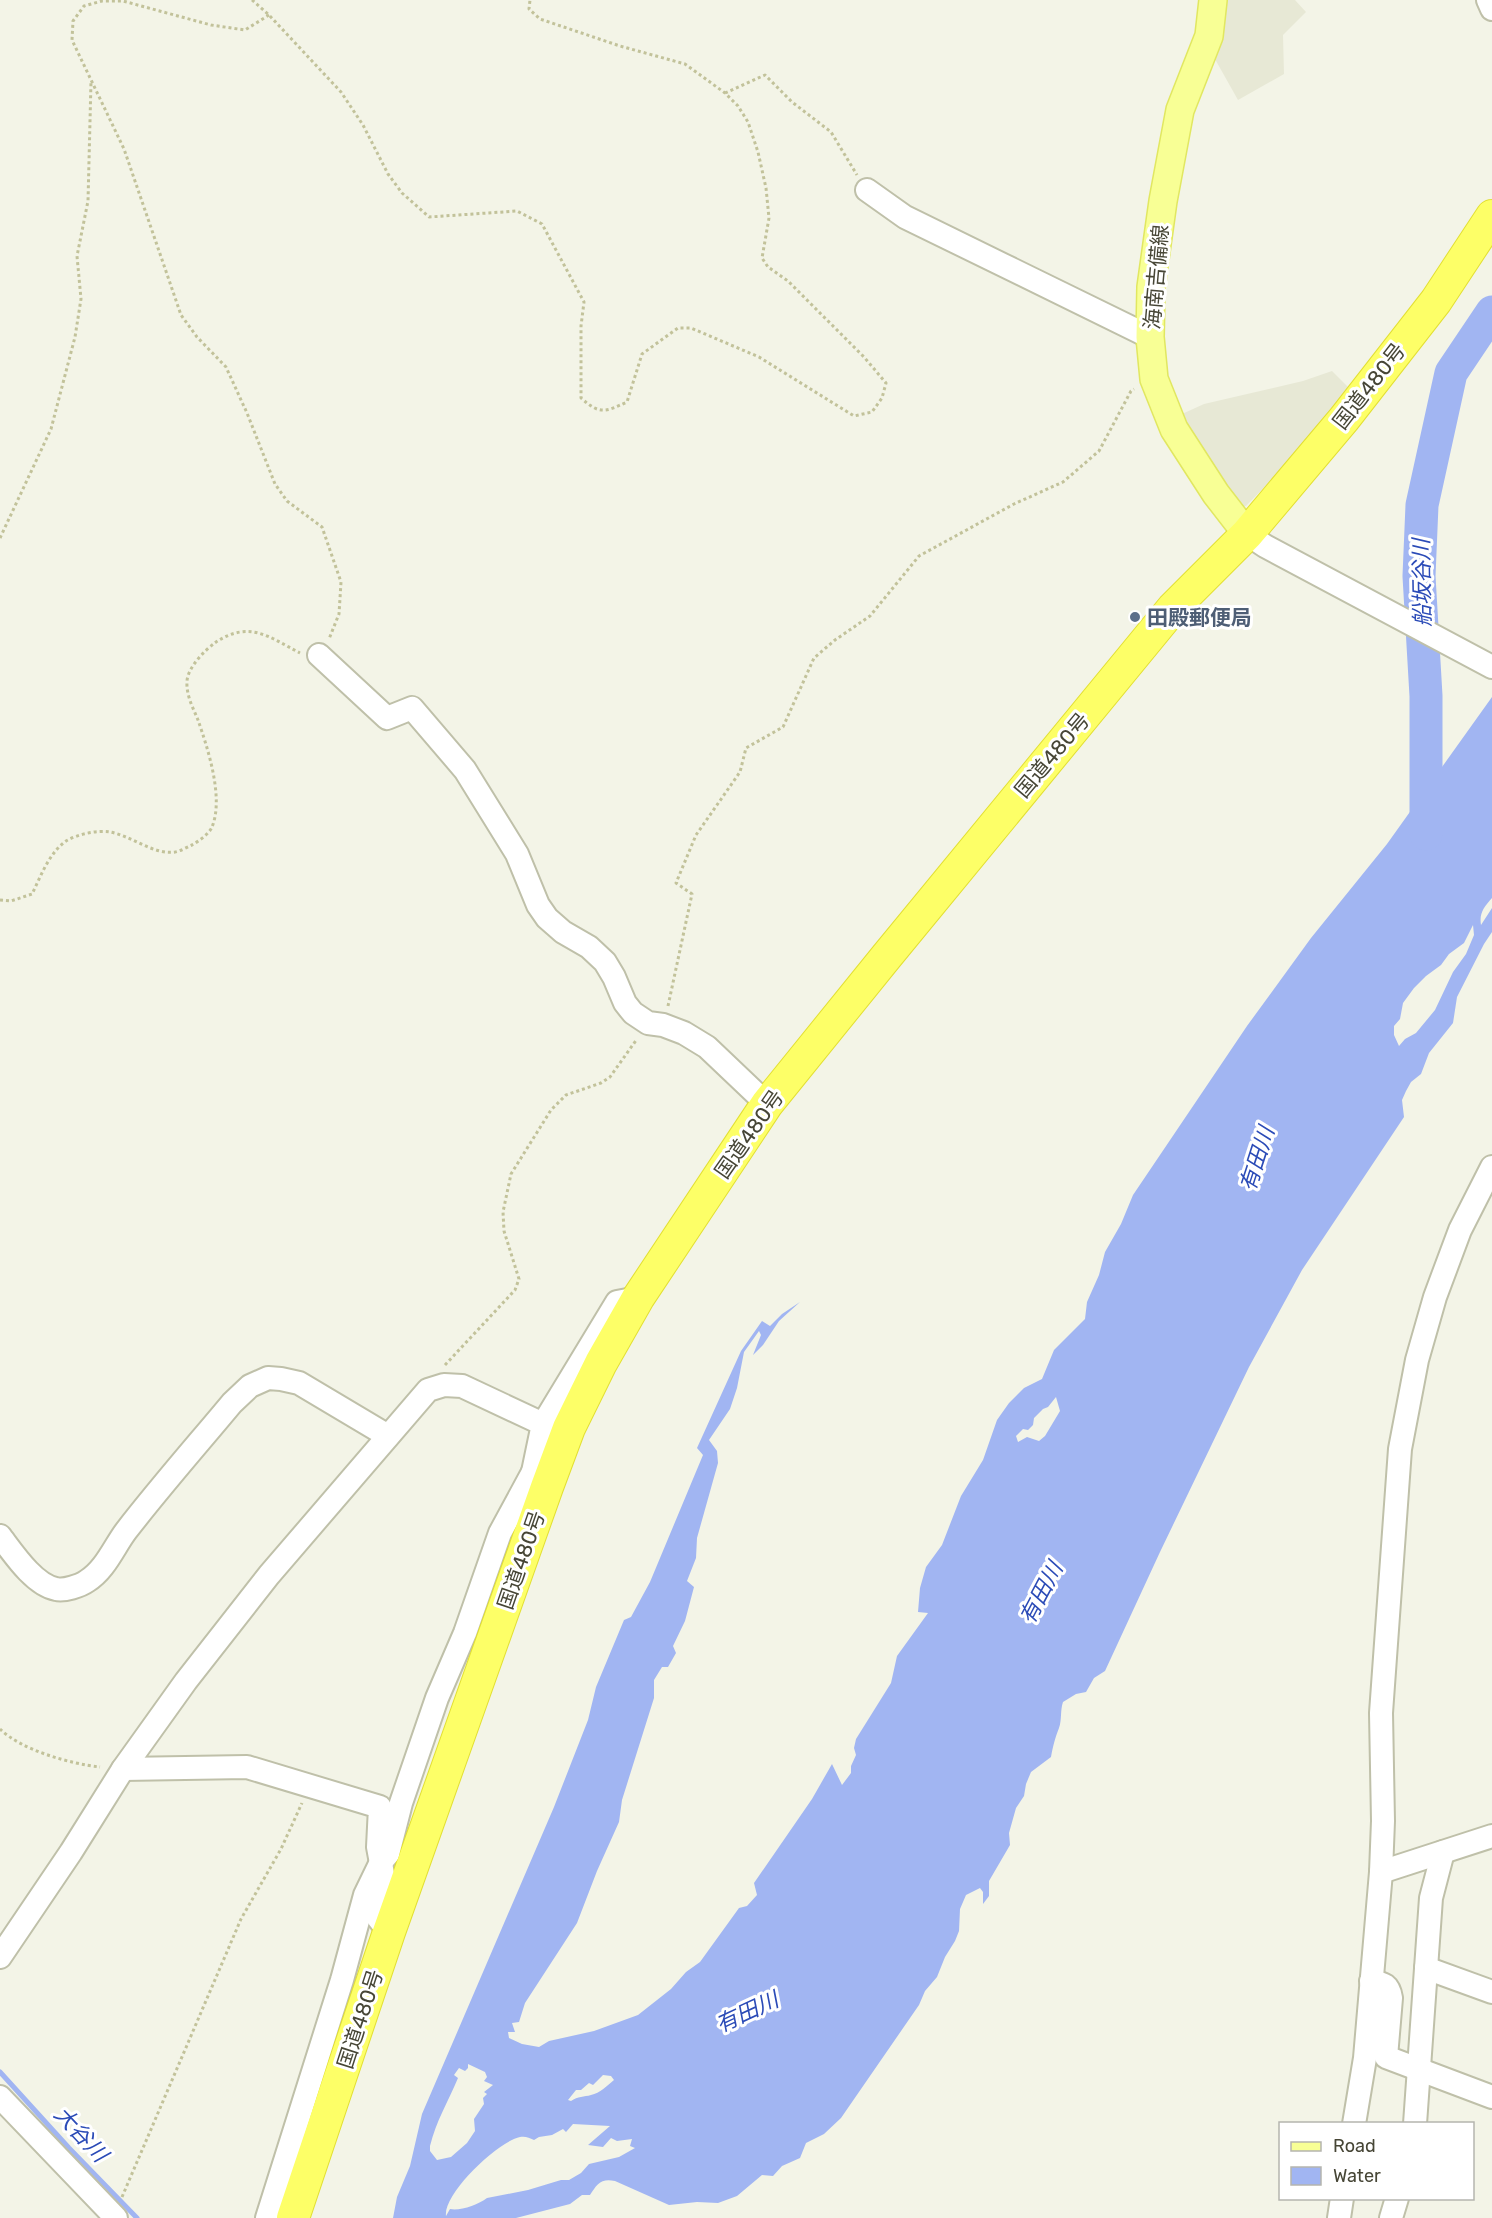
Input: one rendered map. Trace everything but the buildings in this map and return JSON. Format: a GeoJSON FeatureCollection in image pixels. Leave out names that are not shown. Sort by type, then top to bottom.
{"type":"FeatureCollection","features":[{"type":"Feature","properties":{"kind":"highway","name":"国道480号"},"geometry":{"type":"LineString","coordinates":[[293,2218],[540,1480],[638,1298],[767,1104],[1173,608],[1256,540],[1344,418],[1436,301],[1492,216]]}},
{"type":"Feature","properties":{"kind":"main road","name":"海南吉備線"},"geometry":{"type":"LineString","coordinates":[[1213,0],[1209,36],[1180,110],[1163,201],[1151,287],[1150,337],[1155,379],[1174,429],[1216,494],[1256,540]]}},
{"type":"Feature","properties":{"kind":"street"},"geometry":{"type":"LineString","coordinates":[[1488,0],[1492,9]]}},
{"type":"Feature","properties":{"kind":"street"},"geometry":{"type":"LineString","coordinates":[[867,190],[905,217],[1150,337]]}},
{"type":"Feature","properties":{"kind":"street"},"geometry":{"type":"LineString","coordinates":[[1256,540],[1492,667]]}},
{"type":"Feature","properties":{"kind":"street"},"geometry":{"type":"LineString","coordinates":[[319,655],[387,718],[412,708],[465,770],[517,854],[538,905],[547,918],[563,933],[589,947],[604,962],[614,977],[625,1003],[633,1013],[656,1024],[684,1033],[708,1047],[767,1104]]}},
{"type":"Feature","properties":{"kind":"street"},"geometry":{"type":"LineString","coordinates":[[1354,2122],[1365,2058],[1381,1872],[1383,1821],[1381,1713],[1400,1449],[1417,1360],[1435,1297],[1460,1230],[1492,1167]]}},
{"type":"Feature","properties":{"kind":"street"},"geometry":{"type":"LineString","coordinates":[[267,2218],[342,1980],[365,1895],[381,1862],[388,1854],[401,1803],[437,1698],[465,1633],[500,1533],[540,1480],[543,1424],[617,1302],[638,1298]]}},
{"type":"Feature","properties":{"kind":"street"},"geometry":{"type":"LineString","coordinates":[[0,1536],[26,1570],[39,1581],[56,1589],[73,1587],[87,1581],[100,1569],[126,1531],[232,1403],[250,1386],[268,1378],[299,1383],[388,1436]]}},
{"type":"Feature","properties":{"kind":"street"},"geometry":{"type":"LineString","coordinates":[[0,1957],[71,1852],[123,1769],[186,1681],[269,1575],[428,1390],[444,1384],[462,1386],[543,1424]]}},
{"type":"Feature","properties":{"kind":"street"},"geometry":{"type":"LineString","coordinates":[[123,1769],[247,1767],[380,1807],[378,1846],[382,1874],[378,1918],[389,1932]]}},
{"type":"Feature","properties":{"kind":"street"},"geometry":{"type":"LineString","coordinates":[[1381,1872],[1492,1836]]}},
{"type":"Feature","properties":{"kind":"street"},"geometry":{"type":"LineString","coordinates":[[1415,2122],[1431,1898],[1443,1852]]}},
{"type":"Feature","properties":{"kind":"street"},"geometry":{"type":"LineString","coordinates":[[1426,1968],[1492,1992]]}},
{"type":"Feature","properties":{"kind":"street"},"geometry":{"type":"LineString","coordinates":[[1371,1981],[1384,1983],[1392,1998],[1386,2057],[1492,2097]]}},
{"type":"Feature","properties":{"kind":"street"},"geometry":{"type":"LineString","coordinates":[[0,2097],[115,2217]]}},
{"type":"Feature","properties":{"kind":"street"},"geometry":{"type":"LineString","coordinates":[[1339,2218],[1342,2200]]}},
{"type":"Feature","properties":{"kind":"street"},"geometry":{"type":"LineString","coordinates":[[1392,2218],[1397,2200]]}},
{"type":"Feature","properties":{"kind":"path"},"geometry":{"type":"LineString","coordinates":[[252,0],[341,92],[363,125],[388,174],[402,193],[429,217],[517,211],[542,224],[584,302],[581,326],[581,398],[592,408],[608,410],[627,402],[642,354],[678,328],[691,328],[759,357],[854,416],[872,412],[882,398],[886,382],[797,289],[768,267],[762,258],[769,218],[758,152],[748,122],[738,106],[725,93],[685,64],[620,46],[540,19],[529,9],[530,0]]}},
{"type":"Feature","properties":{"kind":"path"},"geometry":{"type":"LineString","coordinates":[[0,900],[11,901],[32,894],[52,854],[66,841],[88,833],[110,832],[154,849],[176,852],[198,842],[211,829],[216,814],[217,790],[199,722],[190,701],[187,680],[195,663],[208,647],[226,636],[246,630],[269,636],[306,656],[319,655],[328,641],[339,614],[341,582],[322,527],[287,501],[275,484],[248,413],[226,367],[197,338],[181,315],[124,149],[72,40],[73,21],[84,6],[102,1],[123,1],[211,24],[244,30],[269,15]]}},
{"type":"Feature","properties":{"kind":"path"},"geometry":{"type":"LineString","coordinates":[[725,93],[765,75],[792,102],[831,132],[867,190]]}},
{"type":"Feature","properties":{"kind":"path"},"geometry":{"type":"LineString","coordinates":[[0,538],[51,429],[75,337],[81,299],[77,256],[88,201],[91,80]]}},
{"type":"Feature","properties":{"kind":"path"},"geometry":{"type":"LineString","coordinates":[[428,1390],[439,1371],[515,1290],[519,1279],[504,1231],[503,1212],[511,1174],[551,1110],[566,1095],[601,1083],[610,1077],[656,1024],[692,894],[676,883],[696,835],[740,771],[746,748],[783,727],[814,658],[835,640],[870,616],[919,556],[1014,504],[1064,482],[1099,451],[1131,391],[1155,379]]}},
{"type":"Feature","properties":{"kind":"path"},"geometry":{"type":"LineString","coordinates":[[0,1729],[15,1740],[71,1764],[123,1769]]}},
{"type":"Feature","properties":{"kind":"path"},"geometry":{"type":"LineString","coordinates":[[115,2217],[241,1919],[280,1849],[311,1785]]}},
{"type":"Feature","properties":{"kind":"shaded area"},"geometry":{"type":"Polygon","coordinates":[[[1223,0],[1295,0],[1306,12],[1283,35],[1284,74],[1238,100],[1211,52],[1223,0]]]}},
{"type":"Feature","properties":{"kind":"shaded area"},"geometry":{"type":"Polygon","coordinates":[[[1332,371],[1350,389],[1316,434],[1246,506],[1239,507],[1176,422],[1182,414],[1204,404],[1303,381],[1332,371]]]}},
{"type":"Feature","properties":{"kind":"water","name":"有田川"},"geometry":{"type":"Polygon","coordinates":[[[1492,697],[1492,898],[1483,910],[1481,925],[1492,908],[1492,932],[1457,997],[1453,1023],[1429,1053],[1421,1074],[1411,1082],[1402,1100],[1404,1117],[1302,1270],[1249,1367],[1105,1671],[1094,1678],[1086,1692],[1076,1694],[1063,1702],[1060,1725],[1051,1757],[1031,1772],[1024,1796],[1016,1808],[1009,1833],[1010,1845],[989,1881],[989,1896],[983,1904],[983,1892],[980,1888],[966,1895],[960,1909],[959,1931],[937,1977],[925,1991],[919,2005],[841,2118],[824,2134],[806,2143],[800,2158],[782,2166],[773,2176],[762,2175],[737,2196],[718,2203],[697,2202],[669,2205],[615,2181],[606,2180],[597,2185],[590,2195],[582,2195],[570,2204],[516,2218],[393,2218],[397,2197],[410,2166],[422,2114],[554,1807],[588,1720],[596,1687],[624,1620],[631,1617],[650,1582],[703,1455],[697,1448],[741,1351],[762,1321],[770,1326],[782,1314],[800,1302],[779,1321],[763,1345],[753,1355],[761,1335],[759,1331],[744,1352],[730,1409],[709,1440],[717,1451],[718,1463],[697,1538],[696,1558],[687,1581],[694,1587],[685,1621],[673,1646],[676,1653],[668,1667],[662,1667],[654,1680],[654,1698],[622,1800],[619,1822],[577,1923],[525,2003],[519,2022],[512,2023],[515,2032],[508,2032],[509,2038],[522,2044],[539,2047],[549,2041],[594,2031],[638,2015],[671,1989],[686,1972],[700,1962],[739,1908],[747,1906],[757,1895],[754,1883],[812,1799],[832,1764],[842,1785],[851,1773],[851,1766],[856,1755],[854,1748],[856,1739],[891,1683],[897,1656],[928,1613],[918,1612],[920,1588],[926,1567],[942,1545],[961,1496],[983,1460],[997,1420],[1024,1388],[1042,1379],[1054,1350],[1085,1319],[1087,1302],[1099,1275],[1105,1252],[1121,1224],[1133,1195],[1247,1026],[1311,938],[1387,844],[1492,697]],[[1473,925],[1464,943],[1426,976],[1403,1003],[1400,1019],[1394,1026],[1394,1035],[1399,1046],[1405,1039],[1416,1033],[1435,1010],[1453,972],[1466,954],[1474,935],[1473,925]],[[1056,1397],[1034,1418],[1033,1425],[1028,1430],[1023,1429],[1016,1436],[1018,1442],[1027,1437],[1039,1441],[1045,1436],[1060,1411],[1056,1397]],[[468,2064],[465,2071],[459,2068],[454,2075],[458,2078],[430,2146],[430,2151],[437,2160],[451,2157],[467,2143],[475,2131],[474,2119],[484,2104],[483,2098],[487,2094],[484,2092],[493,2085],[484,2081],[487,2077],[485,2072],[468,2064]],[[603,2075],[593,2085],[589,2083],[581,2090],[576,2090],[568,2100],[594,2094],[614,2080],[611,2076],[603,2075]],[[573,2124],[566,2132],[563,2129],[534,2140],[520,2137],[499,2148],[474,2169],[463,2182],[447,2206],[446,2216],[450,2209],[469,2207],[487,2198],[569,2180],[581,2173],[589,2164],[619,2157],[635,2148],[630,2146],[632,2139],[617,2141],[611,2138],[603,2147],[588,2145],[610,2126],[573,2124]]]}},
{"type":"Feature","properties":{"kind":"waterway","name":"船坂谷川"},"geometry":{"type":"LineString","coordinates":[[1426,834],[1426,696],[1419,576],[1422,505],[1451,373],[1492,312]]}},
{"type":"Feature","properties":{"kind":"waterway","name":"大谷川"},"geometry":{"type":"LineString","coordinates":[[0,2072],[137,2218]]}},
{"type":"Feature","properties":{"kind":"place","name":"田殿郵便局"},"geometry":{"type":"Point","coordinates":[1135,617]}}]}
